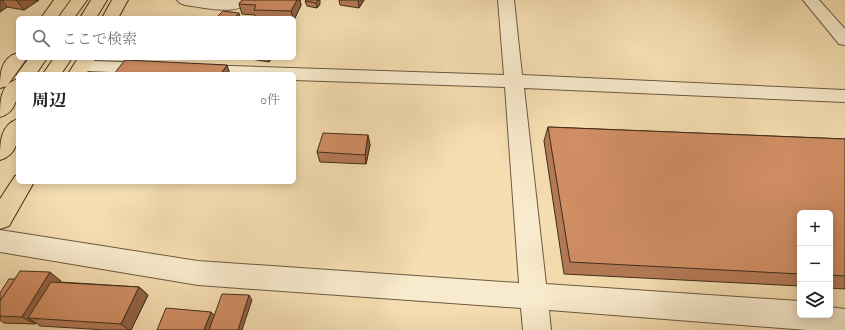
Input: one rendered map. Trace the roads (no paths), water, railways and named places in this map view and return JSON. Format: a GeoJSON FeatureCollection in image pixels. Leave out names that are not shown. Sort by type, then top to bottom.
{"type":"FeatureCollection","features":[{"type":"Feature","properties":{"kind":"highway"},"geometry":{"type":"LineString","coordinates":[[50,16],[62,0]]}},
{"type":"Feature","properties":{"kind":"highway"},"geometry":{"type":"LineString","coordinates":[[67,16],[79,0]]}},
{"type":"Feature","properties":{"kind":"highway"},"geometry":{"type":"LineString","coordinates":[[89,16],[99,0]]}},
{"type":"Feature","properties":{"kind":"highway"},"geometry":{"type":"LineString","coordinates":[[111,16],[120,0]]}},
{"type":"Feature","properties":{"kind":"highway"},"geometry":{"type":"LineString","coordinates":[[123,16],[132,0]]}},
{"type":"Feature","properties":{"kind":"highway"},"geometry":{"type":"LineString","coordinates":[[0,82],[16,60]]}},
{"type":"Feature","properties":{"kind":"highway"},"geometry":{"type":"LineString","coordinates":[[28,72],[36,60]]}},
{"type":"Feature","properties":{"kind":"highway"},"geometry":{"type":"LineString","coordinates":[[53,72],[62,60]]}},
{"type":"Feature","properties":{"kind":"highway"},"geometry":{"type":"LineString","coordinates":[[0,110],[16,88]]}},
{"type":"Feature","properties":{"kind":"highway"},"geometry":{"type":"LineString","coordinates":[[0,152],[16,129]]}},
{"type":"Feature","properties":{"kind":"highway"},"geometry":{"type":"LineString","coordinates":[[0,198],[16,173]]}},
{"type":"Feature","properties":{"kind":"highway"},"geometry":{"type":"LineString","coordinates":[[0,218],[23,184]]}},
{"type":"Feature","properties":{"kind":"street"},"geometry":{"type":"LineString","coordinates":[[185,0],[227,6],[243,0]]}},
{"type":"Feature","properties":{"kind":"street"},"geometry":{"type":"LineString","coordinates":[[506,0],[537,330]]}},
{"type":"Feature","properties":{"kind":"street"},"geometry":{"type":"LineString","coordinates":[[811,0],[845,40]]}},
{"type":"Feature","properties":{"kind":"street"},"geometry":{"type":"LineString","coordinates":[[90,66],[235,72]]}},
{"type":"Feature","properties":{"kind":"street"},"geometry":{"type":"LineString","coordinates":[[296,74],[513,81],[845,96]]}},
{"type":"Feature","properties":{"kind":"street"},"geometry":{"type":"LineString","coordinates":[[0,241],[198,273],[799,315],[845,323]]}}]}
